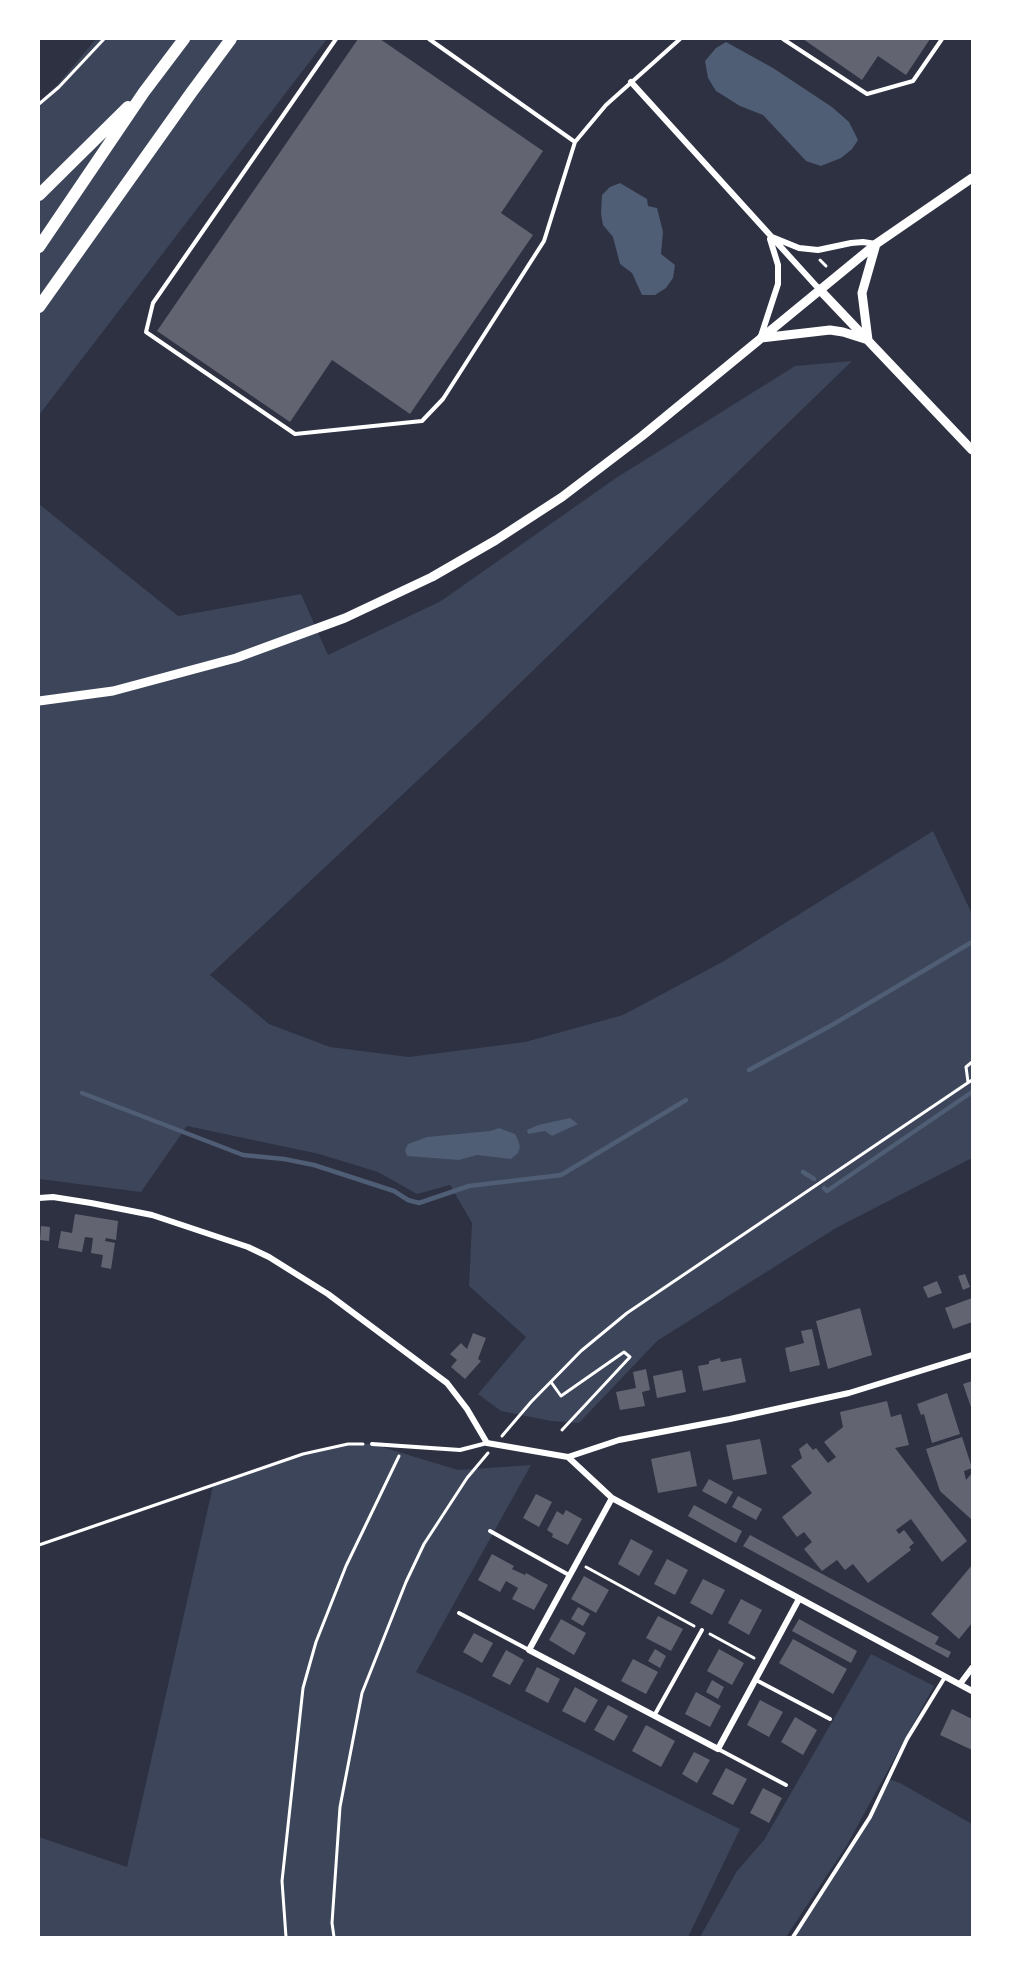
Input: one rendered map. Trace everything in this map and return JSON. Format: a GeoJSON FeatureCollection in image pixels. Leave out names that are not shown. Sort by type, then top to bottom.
{"type":"FeatureCollection","features":[{"type":"Feature","properties":{"kind":"highway"},"geometry":{"type":"LineString","coordinates":[[39,247],[144,92],[184,39]]}},
{"type":"Feature","properties":{"kind":"highway"},"geometry":{"type":"LineString","coordinates":[[39,307],[231,39]]}},
{"type":"Feature","properties":{"kind":"highway"},"geometry":{"type":"LineString","coordinates":[[39,195],[144,92]]}},
{"type":"Feature","properties":{"kind":"main road"},"geometry":{"type":"LineString","coordinates":[[39,701],[113,691],[236,658],[345,618],[432,577],[496,540],[562,497],[642,436],[876,244],[972,178]]}},
{"type":"Feature","properties":{"kind":"main road"},"geometry":{"type":"LineString","coordinates":[[868,340],[862,293],[876,244]]}},
{"type":"Feature","properties":{"kind":"main road"},"geometry":{"type":"LineString","coordinates":[[819,289],[972,450]]}},
{"type":"Feature","properties":{"kind":"main road"},"geometry":{"type":"LineString","coordinates":[[760,338],[830,330],[868,340]]}},
{"type":"Feature","properties":{"kind":"street"},"geometry":{"type":"LineString","coordinates":[[631,82],[819,289]]}},
{"type":"Feature","properties":{"kind":"street"},"geometry":{"type":"LineString","coordinates":[[769,236],[798,248],[818,250],[851,243],[876,244]]}},
{"type":"Feature","properties":{"kind":"street"},"geometry":{"type":"LineString","coordinates":[[760,338],[778,284],[778,266],[769,236]]}},
{"type":"Feature","properties":{"kind":"street"},"geometry":{"type":"LineString","coordinates":[[39,1198],[53,1197],[152,1215],[248,1247],[269,1257],[328,1294],[447,1383],[488,1443],[568,1457],[619,1440],[849,1393],[972,1355]]}},
{"type":"Feature","properties":{"kind":"street"},"geometry":{"type":"LineString","coordinates":[[568,1457],[612,1498],[972,1691]]}},
{"type":"Feature","properties":{"kind":"street"},"geometry":{"type":"LineString","coordinates":[[612,1498],[528,1650],[718,1749],[799,1599]]}},
{"type":"Feature","properties":{"kind":"street"},"geometry":{"type":"LineString","coordinates":[[960,1684],[972,1668]]}},
{"type":"Feature","properties":{"kind":"lane"},"geometry":{"type":"LineString","coordinates":[[336,39],[153,303],[146,332],[295,434],[422,422],[443,399],[544,241],[575,142],[606,105],[680,39]]}},
{"type":"Feature","properties":{"kind":"lane"},"geometry":{"type":"LineString","coordinates":[[429,39],[575,142]]}},
{"type":"Feature","properties":{"kind":"lane"},"geometry":{"type":"LineString","coordinates":[[783,39],[867,94],[913,81],[942,39]]}},
{"type":"Feature","properties":{"kind":"lane"},"geometry":{"type":"LineString","coordinates":[[372,1444],[460,1450],[488,1443]]}},
{"type":"Feature","properties":{"kind":"lane"},"geometry":{"type":"LineString","coordinates":[[489,1531],[569,1575]]}},
{"type":"Feature","properties":{"kind":"lane"},"geometry":{"type":"LineString","coordinates":[[459,1613],[528,1650]]}},
{"type":"Feature","properties":{"kind":"lane"},"geometry":{"type":"LineString","coordinates":[[654,1716],[702,1630]]}},
{"type":"Feature","properties":{"kind":"lane"},"geometry":{"type":"LineString","coordinates":[[793,1937],[870,1817],[907,1739],[946,1676]]}},
{"type":"Feature","properties":{"kind":"lane"},"geometry":{"type":"LineString","coordinates":[[755,1680],[830,1719]]}},
{"type":"Feature","properties":{"kind":"lane"},"geometry":{"type":"LineString","coordinates":[[718,1749],[786,1785]]}},
{"type":"Feature","properties":{"kind":"path"},"geometry":{"type":"LineString","coordinates":[[39,104],[59,87],[104,39]]}},
{"type":"Feature","properties":{"kind":"path"},"geometry":{"type":"LineString","coordinates":[[819,258],[825,266]]}},
{"type":"Feature","properties":{"kind":"path"},"geometry":{"type":"LineString","coordinates":[[968,1083],[966,1067],[972,1062]]}},
{"type":"Feature","properties":{"kind":"path"},"geometry":{"type":"LineString","coordinates":[[495,1444],[531,1402],[581,1351],[627,1313],[972,1080]]}},
{"type":"Feature","properties":{"kind":"path"},"geometry":{"type":"LineString","coordinates":[[550,1382],[561,1396],[624,1352],[630,1357],[562,1430]]}},
{"type":"Feature","properties":{"kind":"path"},"geometry":{"type":"LineString","coordinates":[[39,1545],[303,1454],[348,1444],[372,1444]]}},
{"type":"Feature","properties":{"kind":"path"},"geometry":{"type":"LineString","coordinates":[[286,1937],[282,1881],[303,1688],[316,1642],[346,1566],[404,1445]]}},
{"type":"Feature","properties":{"kind":"path"},"geometry":{"type":"LineString","coordinates":[[334,1937],[332,1923],[340,1807],[362,1692],[406,1582],[424,1544],[467,1478],[488,1453]]}},
{"type":"Feature","properties":{"kind":"path"},"geometry":{"type":"LineString","coordinates":[[577,1562],[764,1664]]}},
{"type":"Feature","properties":{"kind":"shaded area"},"geometry":{"type":"Polygon","coordinates":[[[96,39],[327,39],[39,415],[39,103],[96,39]]]}},
{"type":"Feature","properties":{"kind":"shaded area"},"geometry":{"type":"Polygon","coordinates":[[[726,42],[773,68],[832,107],[849,122],[858,140],[852,149],[841,158],[821,166],[806,161],[763,115],[740,106],[716,91],[708,78],[705,61],[716,48],[726,42]]]}},
{"type":"Feature","properties":{"kind":"shaded area"},"geometry":{"type":"Polygon","coordinates":[[[620,183],[647,199],[648,206],[657,208],[663,232],[661,254],[675,265],[673,278],[666,288],[655,295],[642,295],[632,273],[620,264],[613,237],[603,225],[602,195],[610,187],[620,183]]]}},
{"type":"Feature","properties":{"kind":"shaded area"},"geometry":{"type":"Polygon","coordinates":[[[852,361],[481,721],[210,975],[269,1024],[330,1047],[409,1057],[525,1042],[623,1015],[724,961],[933,831],[972,914],[972,1158],[836,1228],[657,1341],[579,1423],[551,1421],[501,1411],[478,1394],[526,1337],[469,1286],[472,1223],[450,1185],[417,1194],[378,1172],[319,1154],[187,1126],[141,1192],[39,1179],[39,504],[178,616],[301,594],[328,655],[441,601],[616,478],[795,366],[852,361]]]}},
{"type":"Feature","properties":{"kind":"shaded area"},"geometry":{"type":"Polygon","coordinates":[[[570,1118],[578,1124],[552,1136],[545,1131],[528,1134],[527,1130],[538,1125],[570,1118]]]}},
{"type":"Feature","properties":{"kind":"shaded area"},"geometry":{"type":"Polygon","coordinates":[[[499,1128],[515,1134],[518,1140],[520,1147],[518,1153],[511,1159],[477,1155],[459,1160],[407,1156],[405,1150],[408,1144],[427,1137],[490,1131],[499,1128]]]}},
{"type":"Feature","properties":{"kind":"shaded area"},"geometry":{"type":"Polygon","coordinates":[[[348,1444],[372,1444],[458,1470],[531,1465],[416,1672],[740,1829],[688,1937],[39,1937],[39,1837],[127,1867],[213,1486],[303,1454],[348,1444]]]}},
{"type":"Feature","properties":{"kind":"shaded area"},"geometry":{"type":"Polygon","coordinates":[[[871,1654],[934,1686],[847,1845],[786,1937],[700,1937],[737,1871],[764,1840],[871,1654]]]}},
{"type":"Feature","properties":{"kind":"shaded area"},"geometry":{"type":"Polygon","coordinates":[[[889,1779],[972,1824],[972,1937],[793,1937],[870,1817],[889,1779]]]}},
{"type":"Feature","properties":{"kind":"building"},"geometry":{"type":"Polygon","coordinates":[[[358,39],[380,39],[543,151],[501,213],[533,235],[410,414],[332,360],[290,422],[157,331],[358,39]]]}},
{"type":"Feature","properties":{"kind":"building"},"geometry":{"type":"Polygon","coordinates":[[[803,39],[930,39],[906,75],[878,56],[862,80],[803,39]]]}},
{"type":"Feature","properties":{"kind":"building"},"geometry":{"type":"Polygon","coordinates":[[[75,1214],[118,1221],[116,1240],[106,1238],[105,1241],[115,1243],[111,1269],[101,1267],[103,1255],[91,1253],[93,1238],[85,1237],[82,1252],[58,1248],[61,1231],[72,1233],[75,1214]]]}},
{"type":"Feature","properties":{"kind":"building"},"geometry":{"type":"Polygon","coordinates":[[[41,1226],[50,1227],[49,1241],[40,1240],[41,1226]]]}},
{"type":"Feature","properties":{"kind":"building"},"geometry":{"type":"Polygon","coordinates":[[[965,1274],[970,1287],[963,1290],[958,1276],[965,1274]]]}},
{"type":"Feature","properties":{"kind":"building"},"geometry":{"type":"Polygon","coordinates":[[[937,1281],[942,1293],[928,1298],[923,1287],[937,1281]]]}},
{"type":"Feature","properties":{"kind":"building"},"geometry":{"type":"Polygon","coordinates":[[[972,1298],[972,1322],[953,1329],[945,1308],[972,1298]]]}},
{"type":"Feature","properties":{"kind":"building"},"geometry":{"type":"Polygon","coordinates":[[[860,1308],[872,1355],[828,1369],[816,1321],[860,1308]]]}},
{"type":"Feature","properties":{"kind":"building"},"geometry":{"type":"Polygon","coordinates":[[[812,1329],[820,1365],[790,1372],[785,1348],[804,1343],[801,1331],[812,1329]]]}},
{"type":"Feature","properties":{"kind":"building"},"geometry":{"type":"Polygon","coordinates":[[[473,1333],[486,1338],[478,1359],[481,1361],[465,1379],[451,1367],[457,1360],[450,1354],[461,1343],[467,1349],[473,1333]]]}},
{"type":"Feature","properties":{"kind":"building"},"geometry":{"type":"Polygon","coordinates":[[[720,1358],[721,1362],[741,1358],[746,1382],[703,1391],[698,1366],[709,1364],[709,1361],[720,1358]]]}},
{"type":"Feature","properties":{"kind":"building"},"geometry":{"type":"Polygon","coordinates":[[[646,1369],[650,1390],[642,1392],[645,1406],[620,1410],[616,1392],[636,1388],[633,1372],[646,1369]]]}},
{"type":"Feature","properties":{"kind":"building"},"geometry":{"type":"Polygon","coordinates":[[[682,1370],[686,1392],[657,1398],[653,1376],[682,1370]]]}},
{"type":"Feature","properties":{"kind":"building"},"geometry":{"type":"Polygon","coordinates":[[[972,1381],[972,1410],[963,1384],[972,1381]]]}},
{"type":"Feature","properties":{"kind":"building"},"geometry":{"type":"Polygon","coordinates":[[[947,1393],[960,1434],[932,1443],[924,1414],[921,1415],[917,1404],[947,1393]]]}},
{"type":"Feature","properties":{"kind":"building"},"geometry":{"type":"Polygon","coordinates":[[[887,1401],[891,1417],[901,1414],[909,1445],[895,1448],[967,1541],[942,1562],[911,1519],[896,1530],[899,1534],[904,1530],[914,1543],[909,1547],[911,1550],[868,1583],[853,1564],[845,1570],[837,1560],[822,1571],[804,1549],[812,1542],[804,1532],[797,1537],[782,1517],[812,1493],[791,1466],[802,1458],[799,1449],[807,1443],[813,1450],[816,1448],[828,1463],[836,1457],[824,1442],[843,1427],[840,1412],[887,1401]]]}},
{"type":"Feature","properties":{"kind":"building"},"geometry":{"type":"Polygon","coordinates":[[[962,1437],[972,1468],[964,1471],[966,1480],[972,1473],[972,1520],[940,1491],[926,1449],[962,1437]]]}},
{"type":"Feature","properties":{"kind":"building"},"geometry":{"type":"Polygon","coordinates":[[[760,1439],[767,1474],[733,1480],[726,1445],[760,1439]]]}},
{"type":"Feature","properties":{"kind":"building"},"geometry":{"type":"Polygon","coordinates":[[[690,1451],[697,1486],[658,1493],[651,1459],[690,1451]]]}},
{"type":"Feature","properties":{"kind":"building"},"geometry":{"type":"Polygon","coordinates":[[[709,1479],[733,1492],[726,1504],[702,1491],[709,1479]]]}},
{"type":"Feature","properties":{"kind":"building"},"geometry":{"type":"Polygon","coordinates":[[[536,1494],[552,1502],[539,1527],[523,1518],[536,1494]]]}},
{"type":"Feature","properties":{"kind":"building"},"geometry":{"type":"Polygon","coordinates":[[[738,1496],[762,1509],[756,1520],[732,1507],[738,1496]]]}},
{"type":"Feature","properties":{"kind":"building"},"geometry":{"type":"Polygon","coordinates":[[[694,1505],[742,1531],[736,1543],[688,1516],[694,1505]]]}},
{"type":"Feature","properties":{"kind":"building"},"geometry":{"type":"Polygon","coordinates":[[[566,1510],[582,1519],[568,1545],[552,1537],[553,1534],[547,1530],[557,1511],[563,1515],[566,1510]]]}},
{"type":"Feature","properties":{"kind":"building"},"geometry":{"type":"Polygon","coordinates":[[[750,1535],[939,1637],[935,1644],[951,1652],[948,1658],[743,1546],[750,1535]]]}},
{"type":"Feature","properties":{"kind":"building"},"geometry":{"type":"Polygon","coordinates":[[[631,1539],[653,1551],[639,1576],[618,1564],[631,1539]]]}},
{"type":"Feature","properties":{"kind":"building"},"geometry":{"type":"Polygon","coordinates":[[[492,1554],[514,1566],[512,1569],[525,1575],[526,1573],[548,1585],[534,1610],[512,1599],[518,1588],[506,1581],[500,1592],[478,1580],[492,1554]]]}},
{"type":"Feature","properties":{"kind":"building"},"geometry":{"type":"Polygon","coordinates":[[[667,1559],[688,1570],[675,1595],[654,1584],[667,1559]]]}},
{"type":"Feature","properties":{"kind":"building"},"geometry":{"type":"Polygon","coordinates":[[[972,1565],[972,1623],[959,1639],[931,1614],[972,1565]]]}},
{"type":"Feature","properties":{"kind":"building"},"geometry":{"type":"Polygon","coordinates":[[[584,1576],[609,1590],[596,1613],[571,1599],[584,1576]]]}},
{"type":"Feature","properties":{"kind":"building"},"geometry":{"type":"Polygon","coordinates":[[[703,1579],[725,1590],[712,1615],[690,1603],[703,1579]]]}},
{"type":"Feature","properties":{"kind":"building"},"geometry":{"type":"Polygon","coordinates":[[[741,1599],[762,1610],[749,1635],[728,1623],[741,1599]]]}},
{"type":"Feature","properties":{"kind":"building"},"geometry":{"type":"Polygon","coordinates":[[[578,1607],[590,1614],[583,1626],[571,1619],[578,1607]]]}},
{"type":"Feature","properties":{"kind":"building"},"geometry":{"type":"Polygon","coordinates":[[[658,1616],[683,1629],[671,1651],[646,1638],[658,1616]]]}},
{"type":"Feature","properties":{"kind":"building"},"geometry":{"type":"Polygon","coordinates":[[[561,1619],[586,1633],[574,1655],[549,1640],[561,1619]]]}},
{"type":"Feature","properties":{"kind":"building"},"geometry":{"type":"Polygon","coordinates":[[[799,1619],[857,1651],[851,1663],[792,1631],[799,1619]]]}},
{"type":"Feature","properties":{"kind":"building"},"geometry":{"type":"Polygon","coordinates":[[[474,1633],[493,1643],[482,1663],[463,1652],[474,1633]]]}},
{"type":"Feature","properties":{"kind":"building"},"geometry":{"type":"Polygon","coordinates":[[[793,1639],[847,1669],[833,1694],[779,1663],[793,1639]]]}},
{"type":"Feature","properties":{"kind":"building"},"geometry":{"type":"Polygon","coordinates":[[[655,1649],[666,1656],[660,1668],[648,1661],[655,1649]]]}},
{"type":"Feature","properties":{"kind":"building"},"geometry":{"type":"Polygon","coordinates":[[[719,1649],[744,1663],[732,1685],[707,1671],[719,1649]]]}},
{"type":"Feature","properties":{"kind":"building"},"geometry":{"type":"Polygon","coordinates":[[[506,1650],[524,1660],[510,1685],[492,1676],[506,1650]]]}},
{"type":"Feature","properties":{"kind":"building"},"geometry":{"type":"Polygon","coordinates":[[[633,1659],[658,1672],[646,1694],[621,1681],[633,1659]]]}},
{"type":"Feature","properties":{"kind":"building"},"geometry":{"type":"Polygon","coordinates":[[[537,1667],[560,1679],[548,1703],[525,1691],[537,1667]]]}},
{"type":"Feature","properties":{"kind":"building"},"geometry":{"type":"Polygon","coordinates":[[[712,1680],[724,1687],[718,1699],[706,1692],[712,1680]]]}},
{"type":"Feature","properties":{"kind":"building"},"geometry":{"type":"Polygon","coordinates":[[[575,1687],[598,1700],[585,1723],[562,1711],[575,1687]]]}},
{"type":"Feature","properties":{"kind":"building"},"geometry":{"type":"Polygon","coordinates":[[[696,1692],[721,1706],[710,1727],[685,1714],[696,1692]]]}},
{"type":"Feature","properties":{"kind":"building"},"geometry":{"type":"Polygon","coordinates":[[[760,1700],[783,1712],[769,1737],[747,1725],[760,1700]]]}},
{"type":"Feature","properties":{"kind":"building"},"geometry":{"type":"Polygon","coordinates":[[[608,1705],[628,1716],[614,1741],[594,1730],[608,1705]]]}},
{"type":"Feature","properties":{"kind":"building"},"geometry":{"type":"Polygon","coordinates":[[[952,1709],[972,1719],[972,1750],[940,1735],[952,1709]]]}},
{"type":"Feature","properties":{"kind":"building"},"geometry":{"type":"Polygon","coordinates":[[[795,1717],[817,1730],[803,1755],[781,1742],[795,1717]]]}},
{"type":"Feature","properties":{"kind":"building"},"geometry":{"type":"Polygon","coordinates":[[[646,1725],[675,1741],[661,1767],[632,1751],[646,1725]]]}},
{"type":"Feature","properties":{"kind":"building"},"geometry":{"type":"Polygon","coordinates":[[[694,1752],[710,1760],[697,1783],[682,1774],[694,1752]]]}},
{"type":"Feature","properties":{"kind":"building"},"geometry":{"type":"Polygon","coordinates":[[[726,1768],[747,1779],[733,1805],[712,1794],[726,1768]]]}},
{"type":"Feature","properties":{"kind":"building"},"geometry":{"type":"Polygon","coordinates":[[[763,1788],[782,1798],[769,1823],[750,1813],[763,1788]]]}},
{"type":"Feature","properties":{"kind":"waterway"},"geometry":{"type":"LineString","coordinates":[[749,1070],[832,1025],[972,942]]}},
{"type":"Feature","properties":{"kind":"waterway"},"geometry":{"type":"LineString","coordinates":[[824,1188],[827,1191],[972,1092]]}},
{"type":"Feature","properties":{"kind":"waterway"},"geometry":{"type":"LineString","coordinates":[[82,1093],[243,1155],[314,1165],[394,1191],[408,1200],[419,1203],[469,1186],[561,1175],[686,1100]]}},
{"type":"Feature","properties":{"kind":"waterway"},"geometry":{"type":"LineString","coordinates":[[803,1172],[814,1179]]}}]}
